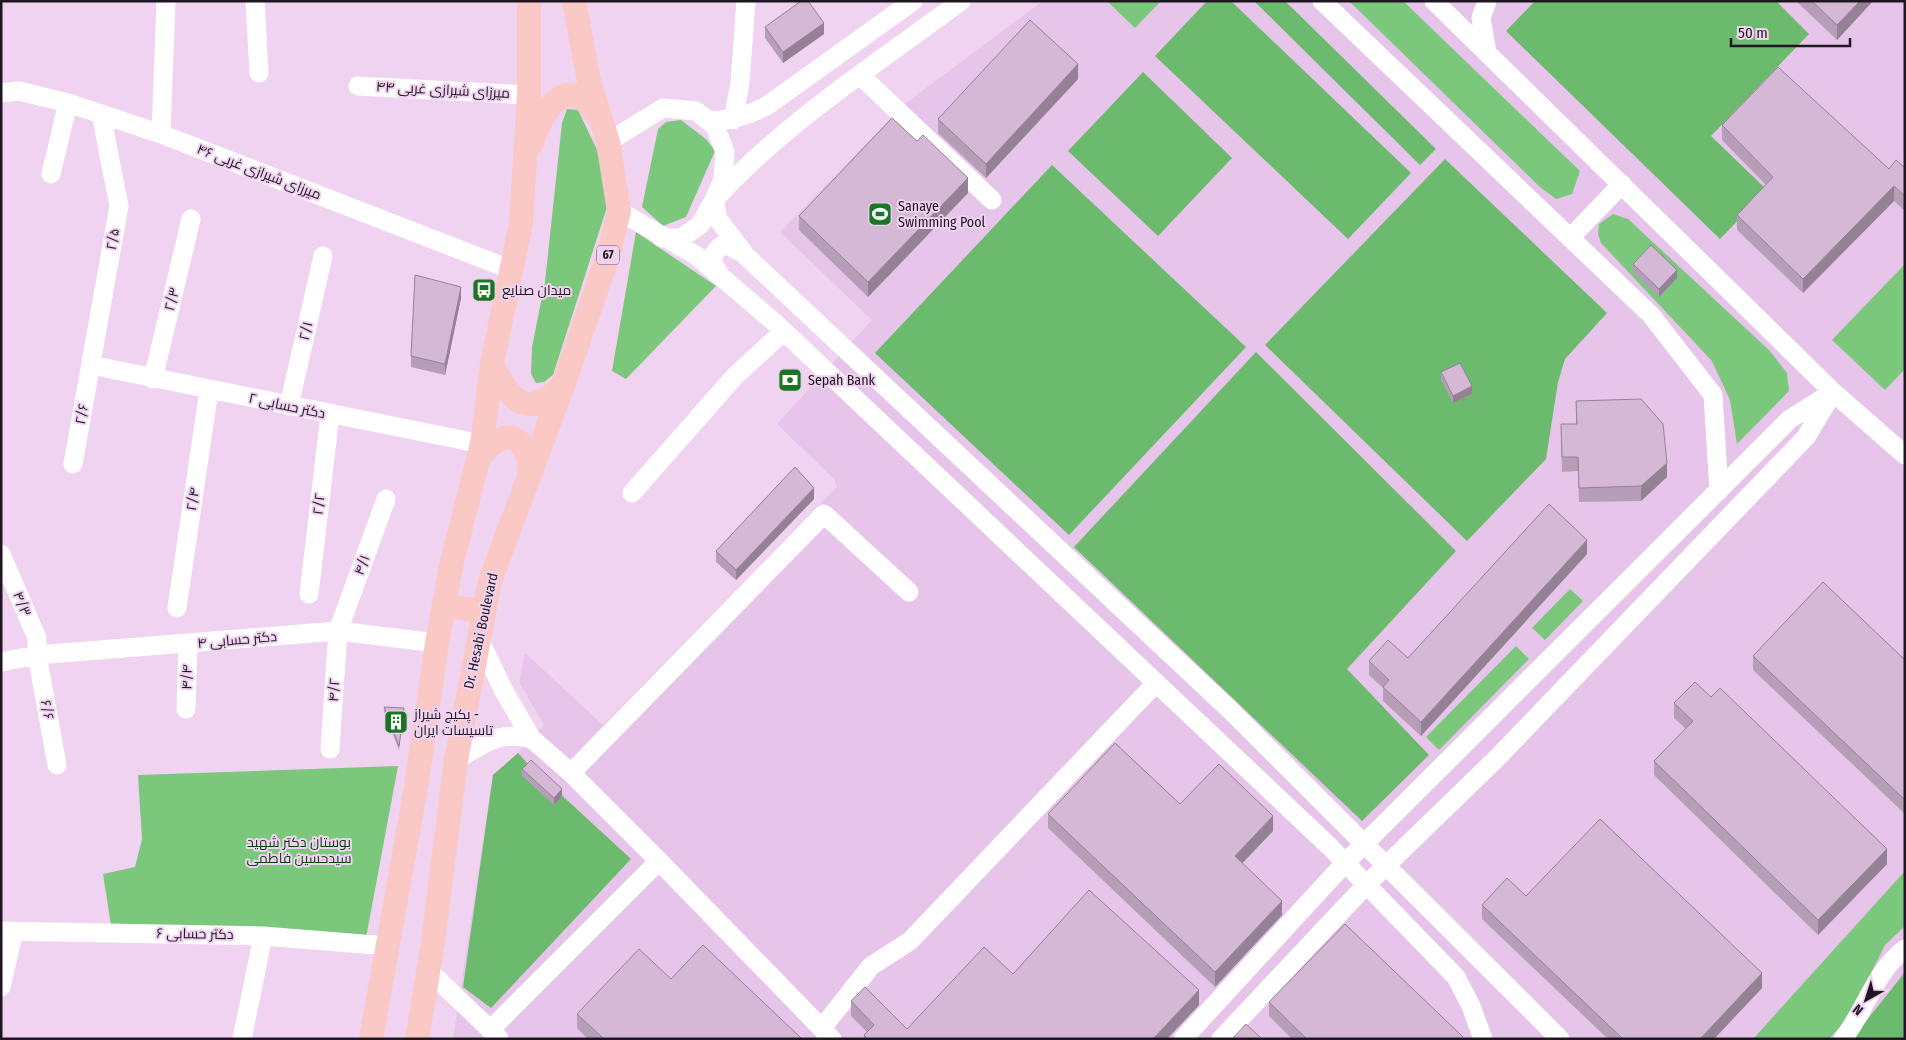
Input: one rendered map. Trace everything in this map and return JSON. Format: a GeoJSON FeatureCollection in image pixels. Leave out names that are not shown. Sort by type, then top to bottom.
{"type":"FeatureCollection","features":[{"type":"Feature","properties":{"kind":"main road"},"geometry":{"type":"LineString","coordinates":[[371,1039],[416,787],[437,643],[451,566],[480,451],[492,364],[521,223],[529,94],[529,1]]}},
{"type":"Feature","properties":{"kind":"main road","name":"67"},"geometry":{"type":"LineString","coordinates":[[564,383],[608,256],[619,212],[606,132],[589,81],[574,1]]}},
{"type":"Feature","properties":{"kind":"main road"},"geometry":{"type":"LineString","coordinates":[[525,174],[537,126],[548,108],[566,95],[577,96],[588,104],[606,132]]}},
{"type":"Feature","properties":{"kind":"main road"},"geometry":{"type":"LineString","coordinates":[[492,364],[504,388],[511,396],[520,401],[535,404],[544,402],[564,383]]}},
{"type":"Feature","properties":{"kind":"main road","name":"Dr. Hesabi Boulevard"},"geometry":{"type":"LineString","coordinates":[[417,1039],[456,760],[483,612],[490,581],[564,383]]}},
{"type":"Feature","properties":{"kind":"main road"},"geometry":{"type":"LineString","coordinates":[[480,451],[497,440],[513,439],[522,445],[528,455],[528,481]]}},
{"type":"Feature","properties":{"kind":"main road"},"geometry":{"type":"LineString","coordinates":[[444,605],[483,612]]}},
{"type":"Feature","properties":{"kind":"street"},"geometry":{"type":"LineString","coordinates":[[161,134],[166,1]]}},
{"type":"Feature","properties":{"kind":"street"},"geometry":{"type":"LineString","coordinates":[[256,1],[259,74]]}},
{"type":"Feature","properties":{"kind":"street"},"geometry":{"type":"LineString","coordinates":[[733,120],[740,83],[746,1]]}},
{"type":"Feature","properties":{"kind":"street"},"geometry":{"type":"LineString","coordinates":[[709,121],[733,120],[752,114],[790,91],[912,1]]}},
{"type":"Feature","properties":{"kind":"street"},"geometry":{"type":"LineString","coordinates":[[714,200],[741,170],[787,130],[961,1]]}},
{"type":"Feature","properties":{"kind":"street"},"geometry":{"type":"LineString","coordinates":[[1322,1],[1571,237],[1651,316],[1713,394],[1719,491]]}},
{"type":"Feature","properties":{"kind":"street"},"geometry":{"type":"LineString","coordinates":[[1434,1],[1833,392],[1905,455]]}},
{"type":"Feature","properties":{"kind":"street"},"geometry":{"type":"LineString","coordinates":[[1487,1],[1481,18],[1487,53]]}},
{"type":"Feature","properties":{"kind":"street"},"geometry":{"type":"LineString","coordinates":[[861,76],[992,200]]}},
{"type":"Feature","properties":{"kind":"street","name":"میرزای شیرازی غربی ۴۴"},"geometry":{"type":"LineString","coordinates":[[358,86],[529,94]]}},
{"type":"Feature","properties":{"kind":"street","name":"میرزای شیرازی غربی ۴۶"},"geometry":{"type":"LineString","coordinates":[[1,93],[19,91],[68,103],[161,134],[512,270]]}},
{"type":"Feature","properties":{"kind":"street"},"geometry":{"type":"LineString","coordinates":[[51,174],[68,103]]}},
{"type":"Feature","properties":{"kind":"street"},"geometry":{"type":"LineString","coordinates":[[606,132],[663,108],[696,111],[716,126],[725,152],[723,179],[714,200],[700,225],[681,238],[662,238]]}},
{"type":"Feature","properties":{"kind":"street","name":"۲/۵"},"geometry":{"type":"LineString","coordinates":[[92,365],[118,206],[100,114]]}},
{"type":"Feature","properties":{"kind":"street"},"geometry":{"type":"LineString","coordinates":[[1571,237],[1622,184]]}},
{"type":"Feature","properties":{"kind":"street"},"geometry":{"type":"LineString","coordinates":[[714,200],[718,219],[743,253],[1229,709],[1560,1039]]}},
{"type":"Feature","properties":{"kind":"street"},"geometry":{"type":"LineString","coordinates":[[619,212],[662,238],[697,256],[778,327],[1345,864],[1456,977],[1471,1006],[1483,1039]]}},
{"type":"Feature","properties":{"kind":"street","name":"۲/۳"},"geometry":{"type":"LineString","coordinates":[[153,379],[192,219]]}},
{"type":"Feature","properties":{"kind":"street"},"geometry":{"type":"LineString","coordinates":[[723,279],[713,264],[712,257],[716,250],[721,246],[729,246],[743,253]]}},
{"type":"Feature","properties":{"kind":"street","name":"۲/۱"},"geometry":{"type":"LineString","coordinates":[[289,406],[323,256]]}},
{"type":"Feature","properties":{"kind":"street"},"geometry":{"type":"LineString","coordinates":[[632,493],[778,327],[792,316],[792,300]]}},
{"type":"Feature","properties":{"kind":"street","name":"دکتر حسابی ۲"},"geometry":{"type":"LineString","coordinates":[[92,365],[330,415],[480,451]]}},
{"type":"Feature","properties":{"kind":"street","name":"۲/۶"},"geometry":{"type":"LineString","coordinates":[[73,464],[92,365]]}},
{"type":"Feature","properties":{"kind":"street","name":"۲/۴"},"geometry":{"type":"LineString","coordinates":[[177,608],[209,390]]}},
{"type":"Feature","properties":{"kind":"street"},"geometry":{"type":"LineString","coordinates":[[1183,1039],[1345,864],[1790,419],[1833,392]]}},
{"type":"Feature","properties":{"kind":"street"},"geometry":{"type":"LineString","coordinates":[[1221,1039],[1366,885],[1496,759],[1806,437],[1833,392]]}},
{"type":"Feature","properties":{"kind":"street","name":"۲/۲"},"geometry":{"type":"LineString","coordinates":[[308,594],[330,415]]}},
{"type":"Feature","properties":{"kind":"street","name":"۴/۱"},"geometry":{"type":"LineString","coordinates":[[338,631],[386,499]]}},
{"type":"Feature","properties":{"kind":"street"},"geometry":{"type":"LineString","coordinates":[[571,773],[824,514],[908,592]]}},
{"type":"Feature","properties":{"kind":"street","name":"۴/۳"},"geometry":{"type":"LineString","coordinates":[[1,554],[37,638],[37,655]]}},
{"type":"Feature","properties":{"kind":"street","name":"دکتر حسابی ۴"},"geometry":{"type":"LineString","coordinates":[[1,662],[37,655],[188,645],[338,631],[437,643]]}},
{"type":"Feature","properties":{"kind":"street","name":"۴/۲"},"geometry":{"type":"LineString","coordinates":[[330,749],[338,631]]}},
{"type":"Feature","properties":{"kind":"street"},"geometry":{"type":"LineString","coordinates":[[478,637],[504,692],[532,739],[571,773],[659,860],[827,1033],[871,966],[910,941],[1156,684]]}},
{"type":"Feature","properties":{"kind":"street","name":"۴/۴"},"geometry":{"type":"LineString","coordinates":[[186,709],[188,645]]}},
{"type":"Feature","properties":{"kind":"street","name":"۶/۶"},"geometry":{"type":"LineString","coordinates":[[37,655],[57,765]]}},
{"type":"Feature","properties":{"kind":"street"},"geometry":{"type":"LineString","coordinates":[[456,760],[502,736],[518,735],[532,739]]}},
{"type":"Feature","properties":{"kind":"street"},"geometry":{"type":"LineString","coordinates":[[428,970],[495,1034],[659,860]]}},
{"type":"Feature","properties":{"kind":"street"},"geometry":{"type":"LineString","coordinates":[[1,987],[7,935]]}},
{"type":"Feature","properties":{"kind":"street","name":"۶ دکتر حسابی"},"geometry":{"type":"LineString","coordinates":[[7,935],[263,936],[388,946]]}},
{"type":"Feature","properties":{"kind":"street"},"geometry":{"type":"LineString","coordinates":[[242,1039],[263,936]]}},
{"type":"Feature","properties":{"kind":"street"},"geometry":{"type":"LineString","coordinates":[[1843,1039],[1854,1024],[1880,978],[1897,955],[1905,949]]}},
{"type":"Feature","properties":{"kind":"shaded area"},"geometry":{"type":"Polygon","coordinates":[[[1043,1],[1905,1],[1905,1039],[453,1039],[493,775],[524,747],[544,725],[519,682],[525,653],[603,725],[837,487],[834,479],[777,424],[872,320],[780,232],[906,103],[1043,1]]]}},
{"type":"Feature","properties":{"kind":"green space"},"geometry":{"type":"Polygon","coordinates":[[[1107,1],[1161,1],[1135,28],[1107,1]]]}},
{"type":"Feature","properties":{"kind":"green space"},"geometry":{"type":"Polygon","coordinates":[[[1207,1],[1231,1],[1411,173],[1348,239],[1155,56],[1207,1]]]}},
{"type":"Feature","properties":{"kind":"green space"},"geometry":{"type":"Polygon","coordinates":[[[1254,1],[1285,1],[1436,149],[1420,165],[1254,1]]]}},
{"type":"Feature","properties":{"kind":"green space"},"geometry":{"type":"Polygon","coordinates":[[[1349,1],[1403,1],[1580,171],[1572,194],[1556,199],[1541,188],[1349,1]]]}},
{"type":"Feature","properties":{"kind":"green space"},"geometry":{"type":"Polygon","coordinates":[[[1535,1],[1776,1],[1809,34],[1711,136],[1767,190],[1720,239],[1506,31],[1535,1]]]}},
{"type":"Feature","properties":{"kind":"green space"},"geometry":{"type":"Polygon","coordinates":[[[1143,72],[1232,158],[1158,236],[1068,151],[1143,72]]]}},
{"type":"Feature","properties":{"kind":"green space"},"geometry":{"type":"Polygon","coordinates":[[[567,109],[578,110],[599,154],[608,204],[553,375],[544,382],[536,383],[531,374],[532,347],[545,282],[562,123],[567,109]]]}},
{"type":"Feature","properties":{"kind":"green space"},"geometry":{"type":"Polygon","coordinates":[[[681,120],[706,139],[715,151],[686,217],[663,226],[642,207],[658,129],[666,122],[681,120]]]}},
{"type":"Feature","properties":{"kind":"green space"},"geometry":{"type":"Polygon","coordinates":[[[1445,159],[1607,313],[1565,359],[1558,382],[1546,459],[1467,541],[1265,345],[1445,159]]]}},
{"type":"Feature","properties":{"kind":"green space"},"geometry":{"type":"Polygon","coordinates":[[[1052,165],[1246,347],[1069,535],[875,353],[1052,165]]]}},
{"type":"Feature","properties":{"kind":"green space"},"geometry":{"type":"Polygon","coordinates":[[[1613,214],[1628,219],[1770,351],[1787,373],[1789,391],[1737,444],[1730,400],[1712,361],[1601,243],[1598,234],[1599,224],[1613,214]]]}},
{"type":"Feature","properties":{"kind":"green space"},"geometry":{"type":"Polygon","coordinates":[[[636,232],[716,286],[626,379],[612,371],[636,232]]]}},
{"type":"Feature","properties":{"kind":"green space"},"geometry":{"type":"Polygon","coordinates":[[[1905,264],[1905,369],[1885,390],[1832,340],[1905,264]]]}},
{"type":"Feature","properties":{"kind":"green space"},"geometry":{"type":"Polygon","coordinates":[[[1256,352],[1456,551],[1347,669],[1429,755],[1362,821],[1074,547],[1256,352]]]}},
{"type":"Feature","properties":{"kind":"green space"},"geometry":{"type":"Polygon","coordinates":[[[1570,589],[1583,601],[1545,640],[1532,628],[1570,589]]]}},
{"type":"Feature","properties":{"kind":"green space"},"geometry":{"type":"Polygon","coordinates":[[[1516,646],[1529,659],[1439,750],[1426,737],[1516,646]]]}},
{"type":"Feature","properties":{"kind":"green space"},"geometry":{"type":"Polygon","coordinates":[[[518,753],[631,859],[491,1008],[463,987],[493,775],[518,753]]]}},
{"type":"Feature","properties":{"kind":"green space","name":"بوستان دکتر شهید سیدحسین فاطمی"},"geometry":{"type":"Polygon","coordinates":[[[398,766],[366,938],[111,926],[103,874],[135,867],[142,839],[138,775],[398,766]]]}},
{"type":"Feature","properties":{"kind":"green space"},"geometry":{"type":"Polygon","coordinates":[[[1905,871],[1905,926],[1885,945],[1849,1017],[1829,1039],[1753,1039],[1905,871]]]}},
{"type":"Feature","properties":{"kind":"green space"},"geometry":{"type":"Polygon","coordinates":[[[1905,972],[1905,1039],[1852,1039],[1905,972]]]}},
{"type":"Feature","properties":{"kind":"building"},"geometry":{"type":"Polygon","coordinates":[[[801,1],[808,1],[824,23],[783,52],[765,27],[801,1]]]}},
{"type":"Feature","properties":{"kind":"building"},"geometry":{"type":"Polygon","coordinates":[[[1812,1],[1860,1],[1837,25],[1812,1]]]}},
{"type":"Feature","properties":{"kind":"building"},"geometry":{"type":"Polygon","coordinates":[[[1030,20],[1078,64],[986,164],[938,119],[1030,20]]]}},
{"type":"Feature","properties":{"kind":"building"},"geometry":{"type":"Polygon","coordinates":[[[1778,67],[1889,169],[1896,160],[1905,168],[1905,196],[1894,186],[1803,279],[1737,215],[1773,177],[1722,125],[1778,67]]]}},
{"type":"Feature","properties":{"kind":"building","name":"Sanaye Swimming Pool"},"geometry":{"type":"Polygon","coordinates":[[[892,118],[917,141],[923,135],[968,178],[868,282],[799,216],[892,118]]]}},
{"type":"Feature","properties":{"kind":"building"},"geometry":{"type":"Polygon","coordinates":[[[1651,245],[1677,270],[1659,289],[1633,264],[1651,245]]]}},
{"type":"Feature","properties":{"kind":"building"},"geometry":{"type":"Polygon","coordinates":[[[415,275],[461,287],[445,364],[411,356],[415,275]]]}},
{"type":"Feature","properties":{"kind":"building"},"geometry":{"type":"Polygon","coordinates":[[[1460,363],[1472,386],[1453,396],[1441,372],[1460,363]]]}},
{"type":"Feature","properties":{"kind":"building"},"geometry":{"type":"Polygon","coordinates":[[[1641,399],[1663,424],[1667,463],[1641,486],[1579,488],[1578,457],[1562,457],[1561,424],[1577,424],[1576,401],[1641,399]]]}},
{"type":"Feature","properties":{"kind":"building"},"geometry":{"type":"Polygon","coordinates":[[[795,467],[814,488],[736,570],[716,551],[795,467]]]}},
{"type":"Feature","properties":{"kind":"building"},"geometry":{"type":"Polygon","coordinates":[[[1549,504],[1587,540],[1421,722],[1383,687],[1389,680],[1369,661],[1388,640],[1408,658],[1549,504]]]}},
{"type":"Feature","properties":{"kind":"building"},"geometry":{"type":"Polygon","coordinates":[[[1823,582],[1905,660],[1905,800],[1753,656],[1823,582]]]}},
{"type":"Feature","properties":{"kind":"building"},"geometry":{"type":"Polygon","coordinates":[[[1695,682],[1711,697],[1720,688],[1887,849],[1818,920],[1654,761],[1693,721],[1674,703],[1695,682]]]}},
{"type":"Feature","properties":{"kind":"building","name":"پکیج شیراز - تاسیسات ایران"},"geometry":{"type":"Polygon","coordinates":[[[384,707],[404,708],[399,746],[384,707]]]}},
{"type":"Feature","properties":{"kind":"building"},"geometry":{"type":"Polygon","coordinates":[[[1115,743],[1180,804],[1219,764],[1273,816],[1235,856],[1282,901],[1215,972],[1048,814],[1115,743]]]}},
{"type":"Feature","properties":{"kind":"building"},"geometry":{"type":"Polygon","coordinates":[[[531,760],[562,789],[554,798],[522,769],[531,760]]]}},
{"type":"Feature","properties":{"kind":"building"},"geometry":{"type":"Polygon","coordinates":[[[1600,819],[1762,973],[1700,1039],[1623,1039],[1482,905],[1507,878],[1526,896],[1600,819]]]}},
{"type":"Feature","properties":{"kind":"building"},"geometry":{"type":"Polygon","coordinates":[[[1089,890],[1199,990],[1153,1039],[867,1039],[864,1035],[874,1025],[851,1001],[865,987],[907,1029],[984,947],[1013,974],[1089,890]]]}},
{"type":"Feature","properties":{"kind":"building"},"geometry":{"type":"Polygon","coordinates":[[[1345,924],[1463,1037],[1461,1039],[1307,1039],[1269,1002],[1345,924]]]}},
{"type":"Feature","properties":{"kind":"building"},"geometry":{"type":"Polygon","coordinates":[[[703,945],[801,1038],[604,1039],[577,1014],[639,949],[671,979],[703,945]]]}},
{"type":"Feature","properties":{"kind":"building"},"geometry":{"type":"Polygon","coordinates":[[[1246,1024],[1262,1039],[1232,1039],[1246,1024]]]}},
{"type":"Feature","properties":{"kind":"place","name":"Sanaye Swimming Pool"},"geometry":{"type":"Point","coordinates":[880,214]}},
{"type":"Feature","properties":{"kind":"place","name":"میدان صنایع"},"geometry":{"type":"Point","coordinates":[484,290]}},
{"type":"Feature","properties":{"kind":"place","name":"Sepah Bank"},"geometry":{"type":"Point","coordinates":[790,380]}},
{"type":"Feature","properties":{"kind":"place","name":"پکیج شیراز - تاسیسات ایران"},"geometry":{"type":"Point","coordinates":[396,722]}}]}
